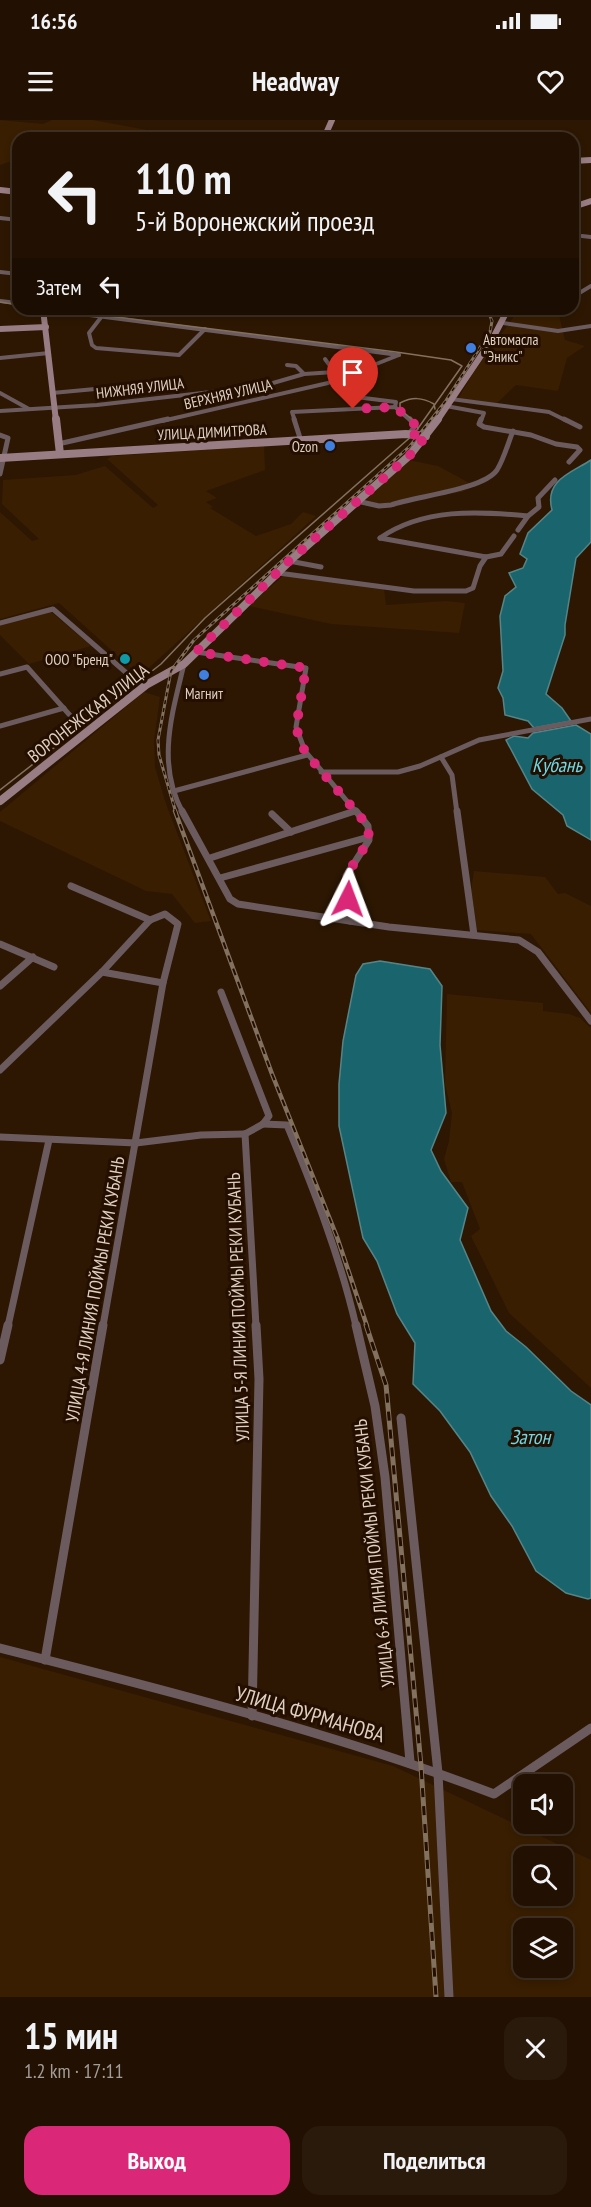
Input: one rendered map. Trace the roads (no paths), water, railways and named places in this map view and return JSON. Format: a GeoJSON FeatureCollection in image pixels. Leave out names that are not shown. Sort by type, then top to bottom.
{"type":"FeatureCollection","features":[{"type":"Feature","properties":{"kind":"street"},"geometry":{"type":"LineString","coordinates":[[582,236],[591,237]]}},
{"type":"Feature","properties":{"kind":"street"},"geometry":{"type":"LineString","coordinates":[[44,315],[60,454]]}},
{"type":"Feature","properties":{"kind":"street"},"geometry":{"type":"LineString","coordinates":[[94,315],[205,329]]}},
{"type":"Feature","properties":{"kind":"street","name":"ВОРОНЕЖСКАЯ УЛИЦА"},"geometry":{"type":"LineString","coordinates":[[0,801],[146,685],[184,664],[289,561],[410,455],[426,436],[503,323],[506,315]]}},
{"type":"Feature","properties":{"kind":"street"},"geometry":{"type":"LineString","coordinates":[[102,316],[89,333],[92,345],[96,348],[179,355],[205,329]]}},
{"type":"Feature","properties":{"kind":"street"},"geometry":{"type":"LineString","coordinates":[[503,323],[554,331],[572,331],[591,326]]}},
{"type":"Feature","properties":{"kind":"street"},"geometry":{"type":"LineString","coordinates":[[0,329],[46,327]]}},
{"type":"Feature","properties":{"kind":"street","name":"ВЕРХНЯЯ УЛИЦА"},"geometry":{"type":"LineString","coordinates":[[58,444],[155,424],[340,379],[399,355],[205,329]]}},
{"type":"Feature","properties":{"kind":"street"},"geometry":{"type":"LineString","coordinates":[[0,358],[49,354]]}},
{"type":"Feature","properties":{"kind":"street"},"geometry":{"type":"LineString","coordinates":[[325,359],[340,379]]}},
{"type":"Feature","properties":{"kind":"street"},"geometry":{"type":"LineString","coordinates":[[287,365],[296,366],[304,374]]}},
{"type":"Feature","properties":{"kind":"street","name":"НИЖНЯЯ УЛИЦА"},"geometry":{"type":"LineString","coordinates":[[0,411],[54,409],[211,392],[273,383],[304,374],[335,372]]}},
{"type":"Feature","properties":{"kind":"street"},"geometry":{"type":"LineString","coordinates":[[52,393],[106,388]]}},
{"type":"Feature","properties":{"kind":"street"},"geometry":{"type":"LineString","coordinates":[[0,393],[30,409]]}},
{"type":"Feature","properties":{"kind":"street"},"geometry":{"type":"LineString","coordinates":[[348,396],[396,402],[395,407]]}},
{"type":"Feature","properties":{"kind":"street"},"geometry":{"type":"LineString","coordinates":[[448,403],[549,412],[567,423],[580,427]]}},
{"type":"Feature","properties":{"kind":"street"},"geometry":{"type":"LineString","coordinates":[[448,403],[484,413],[479,424],[556,444],[578,447],[580,450],[574,454],[570,462]]}},
{"type":"Feature","properties":{"kind":"street"},"geometry":{"type":"LineString","coordinates":[[301,441],[292,412],[395,407],[413,422],[415,426],[409,434]]}},
{"type":"Feature","properties":{"kind":"street"},"geometry":{"type":"LineString","coordinates":[[357,501],[379,506],[391,505],[461,488],[490,477],[497,470],[513,431]]}},
{"type":"Feature","properties":{"kind":"street","name":"УЛИЦА ДИМИТРОВА"},"geometry":{"type":"LineString","coordinates":[[2,458],[409,434],[426,436]]}},
{"type":"Feature","properties":{"kind":"street"},"geometry":{"type":"LineString","coordinates":[[0,435],[8,438],[0,474]]}},
{"type":"Feature","properties":{"kind":"street"},"geometry":{"type":"LineString","coordinates":[[518,530],[528,516],[539,507],[538,498],[555,480]]}},
{"type":"Feature","properties":{"kind":"street"},"geometry":{"type":"LineString","coordinates":[[514,536],[501,554],[486,557],[380,538],[386,533],[414,523],[460,512],[528,516]]}},
{"type":"Feature","properties":{"kind":"street"},"geometry":{"type":"LineString","coordinates":[[278,573],[414,591],[466,591],[473,588],[480,566],[486,557]]}},
{"type":"Feature","properties":{"kind":"street"},"geometry":{"type":"LineString","coordinates":[[289,561],[321,567]]}},
{"type":"Feature","properties":{"kind":"street"},"geometry":{"type":"LineString","coordinates":[[0,623],[53,609],[138,682],[146,685]]}},
{"type":"Feature","properties":{"kind":"street"},"geometry":{"type":"LineString","coordinates":[[196,652],[306,668],[296,728],[307,755],[368,826],[369,840],[346,876],[350,921]]}},
{"type":"Feature","properties":{"kind":"street"},"geometry":{"type":"LineString","coordinates":[[184,664],[167,740],[170,773],[177,802],[210,858],[230,899],[238,904],[260,909],[519,940],[538,952],[591,1021]]}},
{"type":"Feature","properties":{"kind":"street"},"geometry":{"type":"LineString","coordinates":[[0,674],[27,667],[75,721]]}},
{"type":"Feature","properties":{"kind":"street"},"geometry":{"type":"LineString","coordinates":[[0,726],[64,708]]}},
{"type":"Feature","properties":{"kind":"street"},"geometry":{"type":"LineString","coordinates":[[321,772],[398,772],[420,766],[478,740],[591,719]]}},
{"type":"Feature","properties":{"kind":"street"},"geometry":{"type":"LineString","coordinates":[[174,791],[307,755]]}},
{"type":"Feature","properties":{"kind":"street"},"geometry":{"type":"LineString","coordinates":[[441,757],[453,775],[474,935]]}},
{"type":"Feature","properties":{"kind":"street"},"geometry":{"type":"LineString","coordinates":[[210,858],[356,811]]}},
{"type":"Feature","properties":{"kind":"street"},"geometry":{"type":"LineString","coordinates":[[272,814],[291,832]]}},
{"type":"Feature","properties":{"kind":"street"},"geometry":{"type":"LineString","coordinates":[[220,878],[369,837]]}},
{"type":"Feature","properties":{"kind":"street"},"geometry":{"type":"LineString","coordinates":[[0,1070],[102,972],[150,920],[72,886]]}},
{"type":"Feature","properties":{"kind":"street","name":"УЛИЦА 4-Я ЛИНИЯ ПОЙМЫ РЕКИ КУБАНЬ"},"geometry":{"type":"LineString","coordinates":[[45,1660],[163,983],[178,924],[167,914],[157,914],[150,920]]}},
{"type":"Feature","properties":{"kind":"street"},"geometry":{"type":"LineString","coordinates":[[0,944],[54,967]]}},
{"type":"Feature","properties":{"kind":"street"},"geometry":{"type":"LineString","coordinates":[[0,986],[33,957]]}},
{"type":"Feature","properties":{"kind":"street"},"geometry":{"type":"LineString","coordinates":[[102,972],[163,983]]}},
{"type":"Feature","properties":{"kind":"street"},"geometry":{"type":"LineString","coordinates":[[0,1137],[136,1143],[245,1134],[263,1124],[269,1116],[221,992]]}},
{"type":"Feature","properties":{"kind":"street","name":"УЛИЦА 6-Я ЛИНИЯ ПОЙМЫ РЕКИ КУБАНЬ"},"geometry":{"type":"LineString","coordinates":[[263,1124],[286,1125],[307,1174],[349,1295],[375,1406],[387,1489],[410,1762]]}},
{"type":"Feature","properties":{"kind":"street","name":"УЛИЦА 5-Я ЛИНИЯ ПОЙМЫ РЕКИ КУБАНЬ"},"geometry":{"type":"LineString","coordinates":[[245,1134],[259,1379],[252,1716]]}},
{"type":"Feature","properties":{"kind":"street"},"geometry":{"type":"LineString","coordinates":[[0,1360],[50,1140]]}},
{"type":"Feature","properties":{"kind":"street"},"geometry":{"type":"LineString","coordinates":[[401,1418],[438,1773],[449,1997]]}},
{"type":"Feature","properties":{"kind":"street","name":"УЛИЦА ФУРМАНОВА"},"geometry":{"type":"LineString","coordinates":[[0,1648],[142,1684],[410,1762],[494,1794],[591,1728]]}},
{"type":"Feature","properties":{"kind":"water"},"geometry":{"type":"Polygon","coordinates":[[[591,460],[591,542],[576,558],[565,635],[546,694],[562,708],[571,721],[534,728],[528,721],[505,715],[503,698],[498,688],[503,671],[500,616],[505,596],[516,587],[509,573],[523,568],[527,559],[520,554],[528,533],[552,510],[552,491],[556,484],[591,460]]]}},
{"type":"Feature","properties":{"kind":"water","name":"Кубань"},"geometry":{"type":"Polygon","coordinates":[[[576,725],[591,734],[591,840],[567,826],[563,815],[532,789],[506,740],[514,736],[528,738],[533,733],[576,725]]]}},
{"type":"Feature","properties":{"kind":"water","name":"Затон"},"geometry":{"type":"Polygon","coordinates":[[[380,961],[430,969],[442,986],[440,1045],[446,1113],[431,1150],[441,1171],[468,1208],[460,1240],[491,1311],[506,1331],[526,1347],[571,1391],[591,1405],[591,1598],[588,1599],[566,1593],[536,1571],[512,1526],[491,1496],[470,1452],[440,1411],[413,1384],[415,1343],[397,1314],[377,1261],[363,1238],[339,1126],[339,1084],[343,1041],[356,975],[363,964],[380,961]]]}},
{"type":"Feature","properties":{"kind":"tram line"},"geometry":{"type":"LineString","coordinates":[[0,302],[12,304]]}},
{"type":"Feature","properties":{"kind":"tram line"},"geometry":{"type":"LineString","coordinates":[[100,315],[451,360],[462,366],[434,405]]}},
{"type":"Feature","properties":{"kind":"tram line"},"geometry":{"type":"LineString","coordinates":[[418,429],[416,423],[400,409],[400,403],[421,399],[434,405]]}},
{"type":"Feature","properties":{"kind":"tram line"},"geometry":{"type":"LineString","coordinates":[[418,429],[434,405]]}},
{"type":"Feature","properties":{"kind":"tram line"},"geometry":{"type":"LineString","coordinates":[[0,790],[161,664],[205,618],[418,429]]}},
{"type":"Feature","properties":{"kind":"railway"},"geometry":{"type":"LineString","coordinates":[[176,813],[159,755],[158,740],[171,671],[194,640],[410,446],[445,402],[490,332],[492,321],[490,315]]}},
{"type":"Feature","properties":{"kind":"railway"},"geometry":{"type":"LineString","coordinates":[[175,811],[272,1074],[337,1237],[367,1326]]}},
{"type":"Feature","properties":{"kind":"railway"},"geometry":{"type":"LineString","coordinates":[[366,1325],[386,1385],[421,1766],[436,1997]]}},
{"type":"Feature","properties":{"kind":"place","name":"Автомасла \"Эникс\""},"geometry":{"type":"Point","coordinates":[471,348]}},
{"type":"Feature","properties":{"kind":"place","name":"Ozon"},"geometry":{"type":"Point","coordinates":[330,446]}},
{"type":"Feature","properties":{"kind":"place","name":"ООО \"Бренд\""},"geometry":{"type":"Point","coordinates":[125,659]}},
{"type":"Feature","properties":{"kind":"place","name":"Магнит"},"geometry":{"type":"Point","coordinates":[204,675]}}]}
